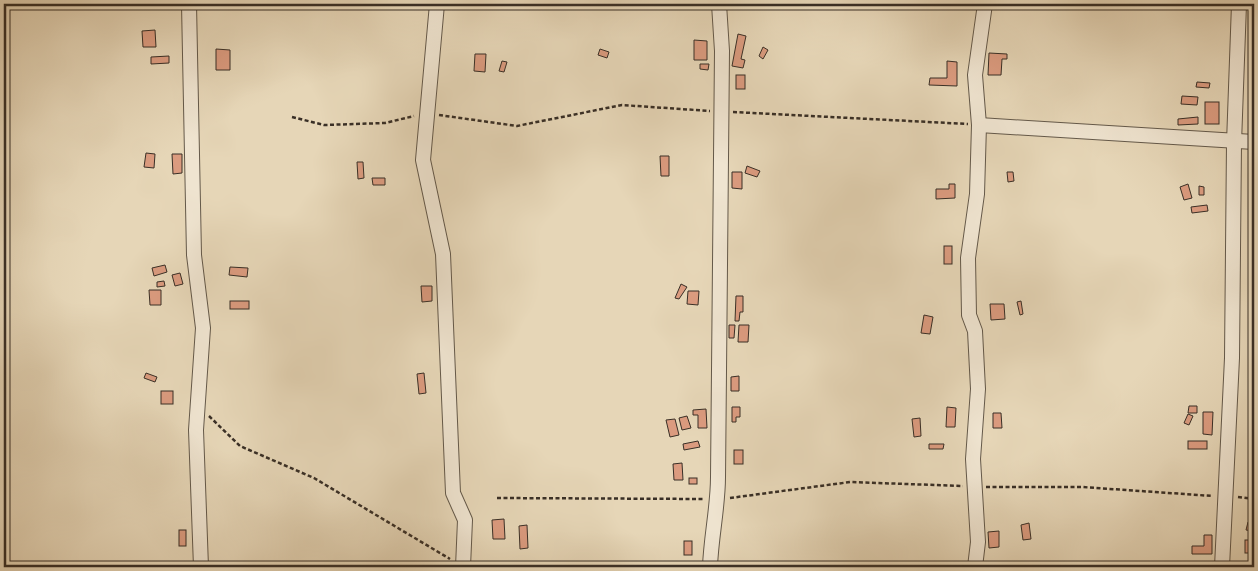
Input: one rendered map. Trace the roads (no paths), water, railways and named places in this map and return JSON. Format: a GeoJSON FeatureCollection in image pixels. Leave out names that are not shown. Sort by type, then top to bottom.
{"type":"FeatureCollection","features":[{"type":"Feature","properties":{"kind":"street"},"geometry":{"type":"LineString","coordinates":[[188,4],[194,255],[203,328],[197,403],[201,567]]}},
{"type":"Feature","properties":{"kind":"street"},"geometry":{"type":"LineString","coordinates":[[437,4],[423,160],[443,254],[453,494],[465,520],[463,567]]}},
{"type":"Feature","properties":{"kind":"street"},"geometry":{"type":"LineString","coordinates":[[710,567],[711,535],[717,499],[721,370],[722,112],[719,4]]}},
{"type":"Feature","properties":{"kind":"street"},"geometry":{"type":"LineString","coordinates":[[975,567],[978,542],[973,459],[978,389],[975,331],[969,315],[968,258],[977,194],[979,125],[975,74],[985,4]]}},
{"type":"Feature","properties":{"kind":"street"},"geometry":{"type":"LineString","coordinates":[[1222,567],[1232,358],[1234,143],[1239,4]]}},
{"type":"Feature","properties":{"kind":"street"},"geometry":{"type":"LineString","coordinates":[[979,125],[1234,143],[1254,142]]}}]}
